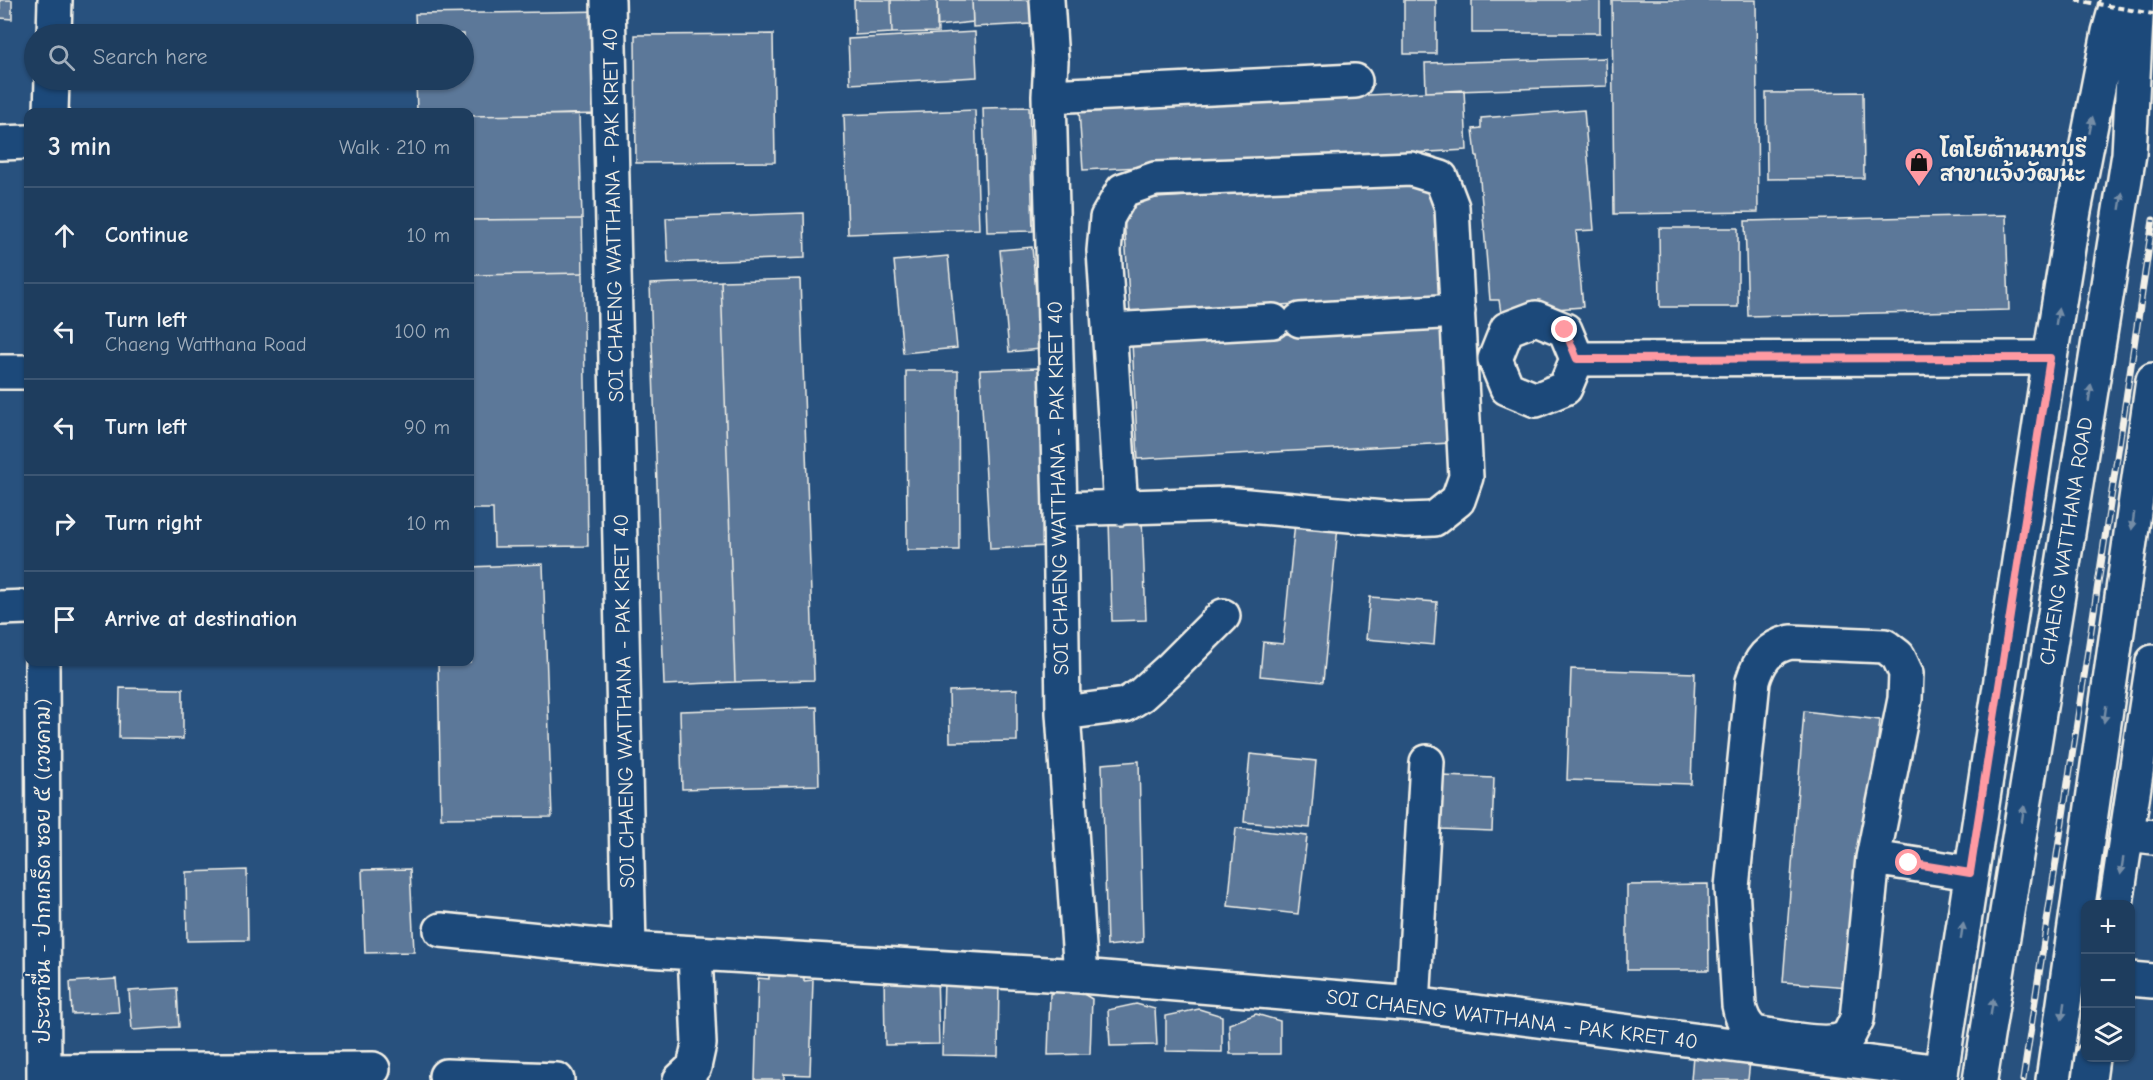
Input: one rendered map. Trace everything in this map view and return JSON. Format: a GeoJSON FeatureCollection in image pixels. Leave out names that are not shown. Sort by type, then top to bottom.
{"type":"FeatureCollection","features":[{"type":"Feature","properties":{"kind":"street"},"geometry":{"type":"LineString","coordinates":[[54,24],[55,0]]}},
{"type":"Feature","properties":{"kind":"street","name":"SOI CHAENG WATTHANA - PAK KRET 40"},"geometry":{"type":"LineString","coordinates":[[608,0],[629,949],[1081,976],[1413,1004],[1941,1076]]}},
{"type":"Feature","properties":{"kind":"street","name":"SOI CHAENG WATTHANA - PAK KRET 40"},"geometry":{"type":"LineString","coordinates":[[1047,0],[1063,713],[1081,976]]}},
{"type":"Feature","properties":{"kind":"street","name":"CHAENG WATTHANA ROAD"},"geometry":{"type":"LineString","coordinates":[[1941,1076],[2050,358],[2079,189],[2109,32],[2118,0]]}},
{"type":"Feature","properties":{"kind":"street","name":"CHAENG WATTHANA ROAD"},"geometry":{"type":"LineString","coordinates":[[1981,1072],[2128,154],[2137,0]]}},
{"type":"Feature","properties":{"kind":"street"},"geometry":{"type":"LineString","coordinates":[[1049,96],[1355,81]]}},
{"type":"Feature","properties":{"kind":"street"},"geometry":{"type":"LineString","coordinates":[[51,108],[52,90]]}},
{"type":"Feature","properties":{"kind":"street"},"geometry":{"type":"LineString","coordinates":[[0,142],[24,142]]}},
{"type":"Feature","properties":{"kind":"street"},"geometry":{"type":"LineString","coordinates":[[1060,509],[1226,504],[1407,520],[1434,519],[1458,500],[1466,477],[1458,311],[1452,207],[1441,178],[1411,169],[1155,179],[1123,190],[1107,218],[1104,251],[1121,507]]}},
{"type":"Feature","properties":{"kind":"street"},"geometry":{"type":"LineString","coordinates":[[1110,330],[1458,311]]}},
{"type":"Feature","properties":{"kind":"street"},"geometry":{"type":"LineString","coordinates":[[1577,359],[2050,358]]}},
{"type":"Feature","properties":{"kind":"street"},"geometry":{"type":"LineString","coordinates":[[0,372],[24,372]]}},
{"type":"Feature","properties":{"kind":"street"},"geometry":{"type":"LineString","coordinates":[[2054,1075],[2153,380]]}},
{"type":"Feature","properties":{"kind":"street"},"geometry":{"type":"LineString","coordinates":[[0,608],[24,607]]}},
{"type":"Feature","properties":{"kind":"street"},"geometry":{"type":"LineString","coordinates":[[1063,713],[1125,705],[1141,695],[1223,616]]}},
{"type":"Feature","properties":{"kind":"street"},"geometry":{"type":"LineString","coordinates":[[1791,642],[1885,646],[1898,656],[1906,673],[1905,699],[1873,858],[1857,1019],[1848,1036],[1836,1041],[1820,1042],[1755,1033],[1749,1029],[1740,1013],[1739,1005],[1732,887],[1753,681],[1764,656],[1774,648],[1791,642]]}},
{"type":"Feature","properties":{"kind":"street"},"geometry":{"type":"LineString","coordinates":[[2117,900],[2140,836],[2153,662]]}},
{"type":"Feature","properties":{"kind":"street","name":"ประชาชื่น - ปากเกร็ด ซอย ๕ (เวชคาม)"},"geometry":{"type":"LineString","coordinates":[[42,666],[44,1075]]}},
{"type":"Feature","properties":{"kind":"street"},"geometry":{"type":"LineString","coordinates":[[1413,1004],[1427,762]]}},
{"type":"Feature","properties":{"kind":"street"},"geometry":{"type":"LineString","coordinates":[[1873,858],[1970,873]]}},
{"type":"Feature","properties":{"kind":"street"},"geometry":{"type":"LineString","coordinates":[[441,930],[629,949]]}},
{"type":"Feature","properties":{"kind":"street"},"geometry":{"type":"LineString","coordinates":[[680,1080],[694,1067],[699,1044],[695,953]]}},
{"type":"Feature","properties":{"kind":"street"},"geometry":{"type":"LineString","coordinates":[[2135,979],[2153,981]]}},
{"type":"Feature","properties":{"kind":"street"},"geometry":{"type":"LineString","coordinates":[[2089,1080],[2091,1062]]}},
{"type":"Feature","properties":{"kind":"street"},"geometry":{"type":"LineString","coordinates":[[44,1075],[373,1069]]}},
{"type":"Feature","properties":{"kind":"street"},"geometry":{"type":"LineString","coordinates":[[446,1076],[557,1080]]}},
{"type":"Feature","properties":{"kind":"path"},"geometry":{"type":"LineString","coordinates":[[2076,0],[2153,14]]}},
{"type":"Feature","properties":{"kind":"building"},"geometry":{"type":"Polygon","coordinates":[[[0,0],[12,0],[12,19],[0,18],[0,0]]]}},
{"type":"Feature","properties":{"kind":"building"},"geometry":{"type":"Polygon","coordinates":[[[854,0],[891,0],[892,33],[855,35],[854,0]]]}},
{"type":"Feature","properties":{"kind":"building"},"geometry":{"type":"Polygon","coordinates":[[[891,0],[937,0],[938,32],[892,33],[891,0]]]}},
{"type":"Feature","properties":{"kind":"building"},"geometry":{"type":"Polygon","coordinates":[[[937,0],[972,0],[973,22],[937,26],[937,0]]]}},
{"type":"Feature","properties":{"kind":"building"},"geometry":{"type":"Polygon","coordinates":[[[972,0],[1030,0],[1031,24],[973,27],[972,0]]]}},
{"type":"Feature","properties":{"kind":"building"},"geometry":{"type":"Polygon","coordinates":[[[1404,0],[1436,0],[1436,54],[1404,54],[1404,0]]]}},
{"type":"Feature","properties":{"kind":"building"},"geometry":{"type":"Polygon","coordinates":[[[1472,0],[1600,0],[1600,33],[1472,33],[1472,0]]]}},
{"type":"Feature","properties":{"kind":"building"},"geometry":{"type":"Polygon","coordinates":[[[1612,0],[1756,0],[1758,212],[1614,214],[1612,0]]]}},
{"type":"Feature","properties":{"kind":"building"},"geometry":{"type":"Polygon","coordinates":[[[606,11],[608,114],[474,116],[474,108],[417,108],[416,90],[474,90],[474,24],[416,24],[415,14],[606,11]]]}},
{"type":"Feature","properties":{"kind":"building"},"geometry":{"type":"Polygon","coordinates":[[[975,32],[977,77],[850,84],[848,39],[975,32]]]}},
{"type":"Feature","properties":{"kind":"building"},"geometry":{"type":"Polygon","coordinates":[[[773,34],[775,162],[636,163],[635,35],[773,34]]]}},
{"type":"Feature","properties":{"kind":"building"},"geometry":{"type":"Polygon","coordinates":[[[1606,58],[1607,86],[1426,92],[1425,63],[1606,58]]]}},
{"type":"Feature","properties":{"kind":"building"},"geometry":{"type":"Polygon","coordinates":[[[1464,90],[1467,150],[1083,170],[1079,110],[1464,90]]]}},
{"type":"Feature","properties":{"kind":"building"},"geometry":{"type":"Polygon","coordinates":[[[1863,92],[1864,178],[1767,179],[1766,93],[1863,92]]]}},
{"type":"Feature","properties":{"kind":"building"},"geometry":{"type":"Polygon","coordinates":[[[1029,107],[1033,231],[987,232],[983,108],[1029,107]]]}},
{"type":"Feature","properties":{"kind":"building"},"geometry":{"type":"Polygon","coordinates":[[[975,110],[979,229],[848,234],[844,115],[975,110]]]}},
{"type":"Feature","properties":{"kind":"building"},"geometry":{"type":"Polygon","coordinates":[[[1584,110],[1594,230],[1576,231],[1583,307],[1501,313],[1499,300],[1490,300],[1478,156],[1476,156],[1473,129],[1481,128],[1481,118],[1584,110]]]}},
{"type":"Feature","properties":{"kind":"building"},"geometry":{"type":"Polygon","coordinates":[[[579,114],[582,219],[474,220],[474,116],[579,114]]]}},
{"type":"Feature","properties":{"kind":"building"},"geometry":{"type":"Polygon","coordinates":[[[1435,181],[1442,295],[1130,314],[1123,200],[1435,181]]]}},
{"type":"Feature","properties":{"kind":"building"},"geometry":{"type":"Polygon","coordinates":[[[804,213],[805,258],[668,263],[666,218],[804,213]]]}},
{"type":"Feature","properties":{"kind":"building"},"geometry":{"type":"Polygon","coordinates":[[[2006,215],[2009,310],[1748,316],[1745,221],[2006,215]]]}},
{"type":"Feature","properties":{"kind":"building"},"geometry":{"type":"Polygon","coordinates":[[[582,219],[583,273],[474,275],[474,220],[582,219]]]}},
{"type":"Feature","properties":{"kind":"building"},"geometry":{"type":"Polygon","coordinates":[[[1659,228],[1738,228],[1738,307],[1660,307],[1659,228]]]}},
{"type":"Feature","properties":{"kind":"building"},"geometry":{"type":"Polygon","coordinates":[[[1032,247],[1041,349],[1009,352],[1000,250],[1032,247]]]}},
{"type":"Feature","properties":{"kind":"building"},"geometry":{"type":"Polygon","coordinates":[[[948,256],[957,348],[903,353],[894,261],[948,256]]]}},
{"type":"Feature","properties":{"kind":"building"},"geometry":{"type":"Polygon","coordinates":[[[583,273],[588,546],[494,547],[493,509],[474,509],[474,275],[583,273]]]}},
{"type":"Feature","properties":{"kind":"building"},"geometry":{"type":"Polygon","coordinates":[[[800,279],[814,680],[735,682],[721,281],[800,279]]]}},
{"type":"Feature","properties":{"kind":"building"},"geometry":{"type":"Polygon","coordinates":[[[721,281],[735,682],[664,685],[650,284],[721,281]]]}},
{"type":"Feature","properties":{"kind":"building"},"geometry":{"type":"Polygon","coordinates":[[[1444,326],[1451,443],[1138,459],[1132,342],[1444,326]]]}},
{"type":"Feature","properties":{"kind":"building"},"geometry":{"type":"Polygon","coordinates":[[[1039,368],[1048,546],[990,549],[980,370],[1039,368]]]}},
{"type":"Feature","properties":{"kind":"building"},"geometry":{"type":"Polygon","coordinates":[[[906,371],[958,371],[959,550],[907,550],[906,371]]]}},
{"type":"Feature","properties":{"kind":"building"},"geometry":{"type":"Polygon","coordinates":[[[1296,512],[1339,516],[1323,682],[1260,676],[1263,642],[1283,644],[1296,512]]]}},
{"type":"Feature","properties":{"kind":"building"},"geometry":{"type":"Polygon","coordinates":[[[1142,519],[1146,620],[1112,621],[1109,520],[1142,519]]]}},
{"type":"Feature","properties":{"kind":"building"},"geometry":{"type":"Polygon","coordinates":[[[543,564],[552,817],[441,818],[438,666],[474,666],[474,567],[543,564]]]}},
{"type":"Feature","properties":{"kind":"building"},"geometry":{"type":"Polygon","coordinates":[[[1370,597],[1437,602],[1434,645],[1366,639],[1370,597]]]}},
{"type":"Feature","properties":{"kind":"building"},"geometry":{"type":"Polygon","coordinates":[[[1571,669],[1695,673],[1691,784],[1567,780],[1571,669]]]}},
{"type":"Feature","properties":{"kind":"building"},"geometry":{"type":"Polygon","coordinates":[[[120,688],[183,689],[183,739],[119,738],[120,688]]]}},
{"type":"Feature","properties":{"kind":"building"},"geometry":{"type":"Polygon","coordinates":[[[1017,689],[1017,741],[950,742],[949,691],[1017,689]]]}},
{"type":"Feature","properties":{"kind":"building"},"geometry":{"type":"Polygon","coordinates":[[[817,707],[819,785],[682,789],[680,711],[817,707]]]}},
{"type":"Feature","properties":{"kind":"building"},"geometry":{"type":"Polygon","coordinates":[[[1804,711],[1880,720],[1849,987],[1783,982],[1804,711]]]}},
{"type":"Feature","properties":{"kind":"building"},"geometry":{"type":"Polygon","coordinates":[[[1250,754],[1316,761],[1310,828],[1244,822],[1250,754]]]}},
{"type":"Feature","properties":{"kind":"building"},"geometry":{"type":"Polygon","coordinates":[[[1139,761],[1143,942],[1107,946],[1102,764],[1139,761]]]}},
{"type":"Feature","properties":{"kind":"building"},"geometry":{"type":"Polygon","coordinates":[[[1442,776],[1494,778],[1492,831],[1440,829],[1442,776]]]}},
{"type":"Feature","properties":{"kind":"building"},"geometry":{"type":"Polygon","coordinates":[[[1236,828],[1307,836],[1298,914],[1228,906],[1236,828]]]}},
{"type":"Feature","properties":{"kind":"building"},"geometry":{"type":"Polygon","coordinates":[[[410,869],[414,952],[365,953],[362,870],[410,869]]]}},
{"type":"Feature","properties":{"kind":"building"},"geometry":{"type":"Polygon","coordinates":[[[247,870],[248,940],[187,941],[186,872],[247,870]]]}},
{"type":"Feature","properties":{"kind":"building"},"geometry":{"type":"Polygon","coordinates":[[[1708,884],[1709,970],[1627,970],[1627,885],[1708,884]]]}},
{"type":"Feature","properties":{"kind":"building"},"geometry":{"type":"Polygon","coordinates":[[[769,969],[804,970],[804,981],[813,980],[810,1075],[784,1074],[784,1080],[755,1080],[758,978],[769,979],[769,969]]]}},
{"type":"Feature","properties":{"kind":"building"},"geometry":{"type":"Polygon","coordinates":[[[884,974],[937,974],[939,1044],[885,1045],[884,974]]]}},
{"type":"Feature","properties":{"kind":"building"},"geometry":{"type":"Polygon","coordinates":[[[116,979],[119,1012],[72,1014],[70,982],[116,979]]]}},
{"type":"Feature","properties":{"kind":"building"},"geometry":{"type":"Polygon","coordinates":[[[944,979],[999,981],[998,1056],[942,1055],[944,979]]]}},
{"type":"Feature","properties":{"kind":"building"},"geometry":{"type":"Polygon","coordinates":[[[1072,987],[1092,999],[1090,1054],[1048,1055],[1050,994],[1072,987]]]}},
{"type":"Feature","properties":{"kind":"building"},"geometry":{"type":"Polygon","coordinates":[[[177,988],[179,1027],[132,1030],[129,991],[177,988]]]}},
{"type":"Feature","properties":{"kind":"building"},"geometry":{"type":"Polygon","coordinates":[[[1136,1004],[1155,1009],[1157,1045],[1110,1046],[1108,1010],[1136,1004]]]}},
{"type":"Feature","properties":{"kind":"building"},"geometry":{"type":"Polygon","coordinates":[[[1199,1009],[1222,1016],[1222,1052],[1166,1051],[1166,1016],[1199,1009]]]}},
{"type":"Feature","properties":{"kind":"building"},"geometry":{"type":"Polygon","coordinates":[[[1256,1014],[1280,1021],[1280,1054],[1230,1054],[1229,1024],[1256,1014]]]}},
{"type":"Feature","properties":{"kind":"building"},"geometry":{"type":"Polygon","coordinates":[[[1693,1055],[1750,1061],[1748,1080],[1691,1080],[1693,1055]]]}},
{"type":"Feature","properties":{"kind":"railway"},"geometry":{"type":"LineString","coordinates":[[2023,1080],[2153,220]]}},
{"type":"Feature","properties":{"kind":"place","name":"โตโยต้านนทบุรี สาขาแจ้งวัฒนะ"},"geometry":{"type":"Point","coordinates":[1919,188]}},
{"type":"Feature","properties":{"kind":"route"},"geometry":{"type":"LineString","coordinates":[[1565,330],[1577,359],[2050,358],[1970,873],[1909,863]]}}]}
